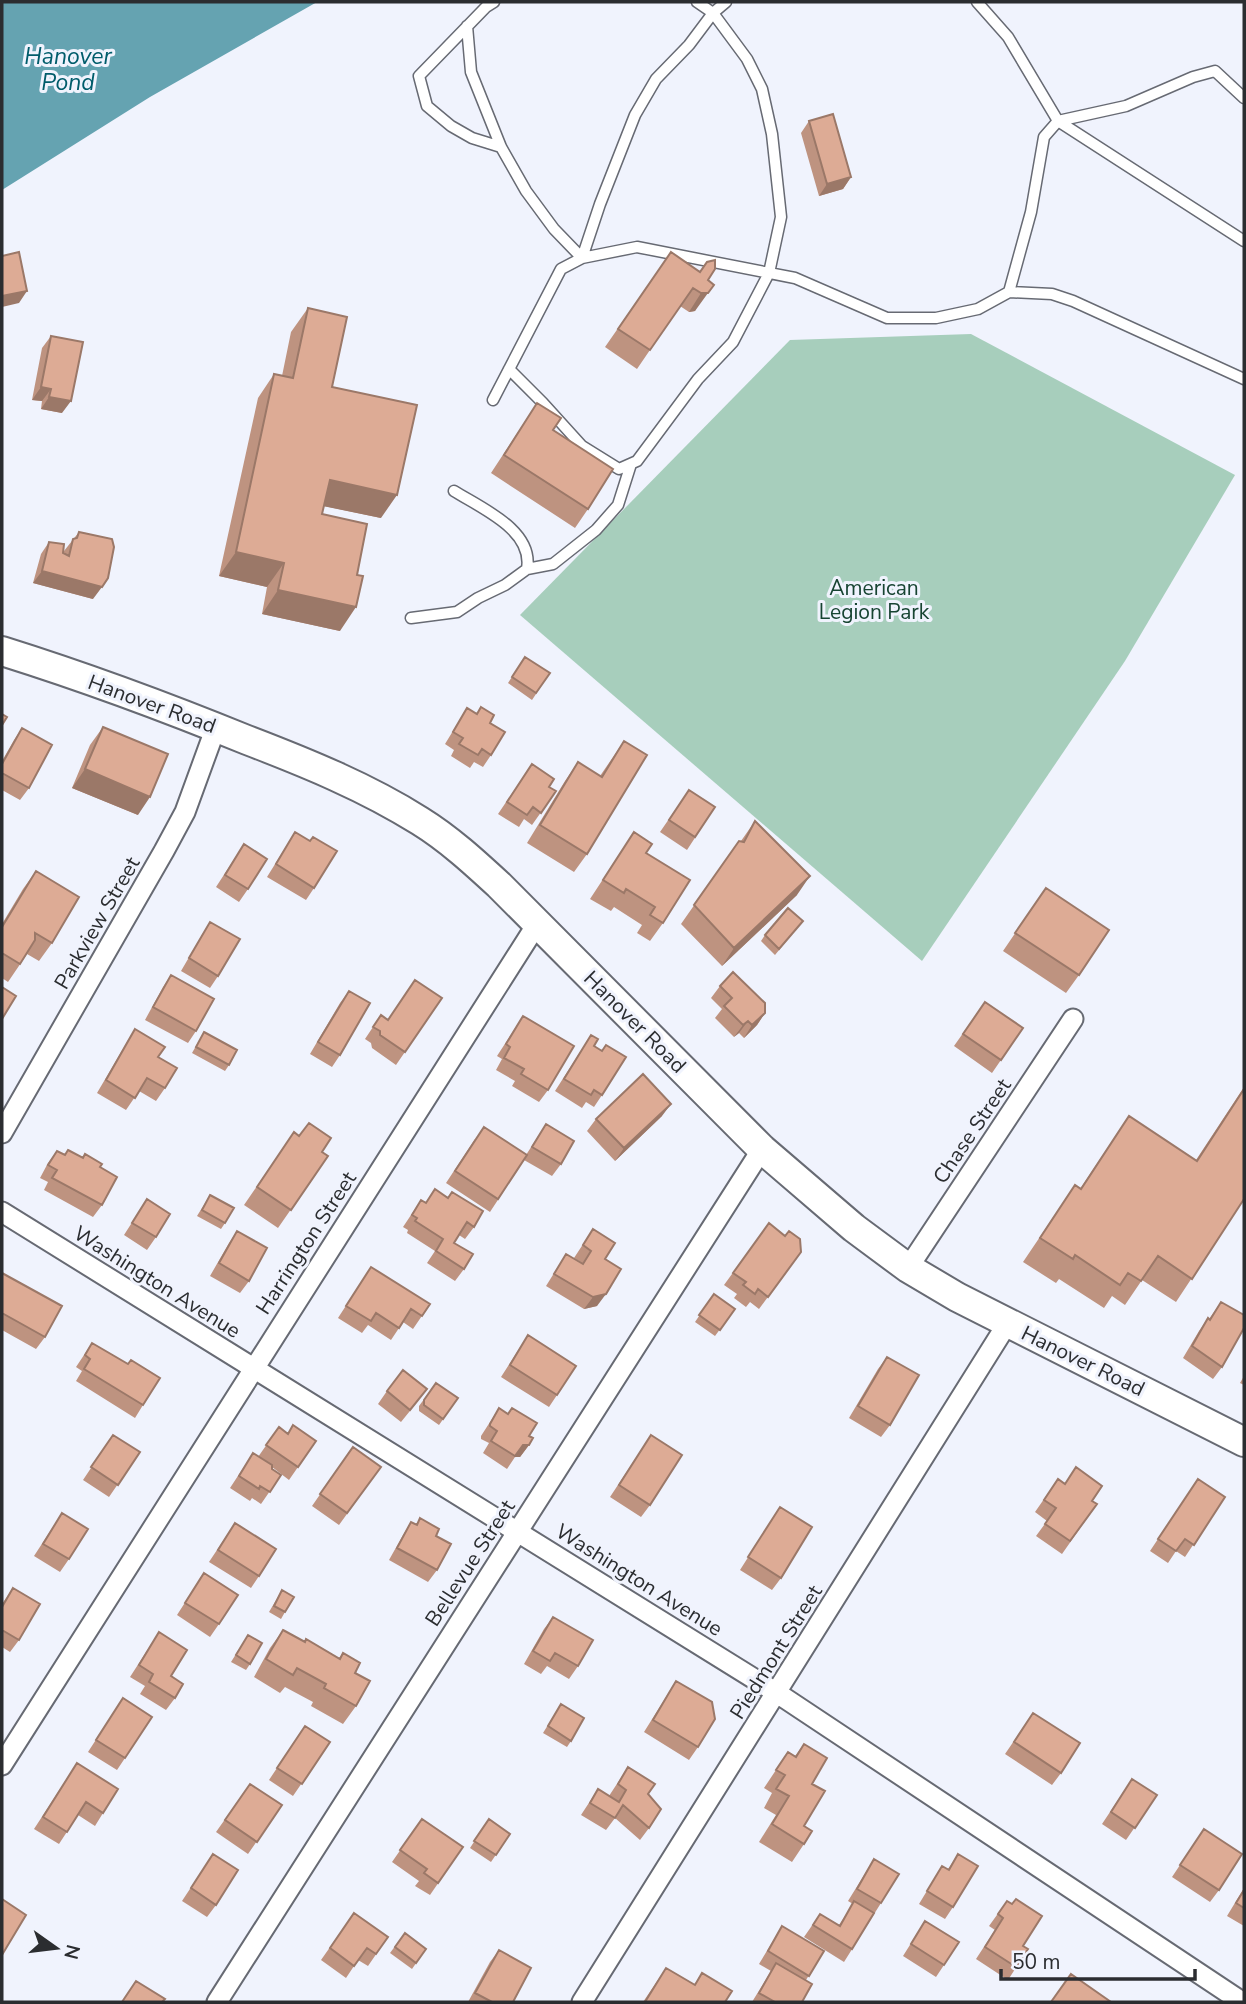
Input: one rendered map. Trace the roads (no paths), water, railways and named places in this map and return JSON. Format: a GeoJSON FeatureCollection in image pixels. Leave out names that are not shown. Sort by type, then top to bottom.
{"type":"FeatureCollection","features":[{"type":"Feature","properties":{"kind":"main road","name":"Hanover Road"},"geometry":{"type":"LineString","coordinates":[[2,651],[216,727],[322,770],[377,795],[422,822],[474,862],[762,1149],[817,1198],[908,1268],[1007,1324],[1244,1442]]}},
{"type":"Feature","properties":{"kind":"street","name":"Parkview Street"},"geometry":{"type":"LineString","coordinates":[[2,1133],[164,851],[185,811],[216,727]]}},
{"type":"Feature","properties":{"kind":"street","name":"Harrington Street"},"geometry":{"type":"LineString","coordinates":[[2,1765],[537,923]]}},
{"type":"Feature","properties":{"kind":"street","name":"Chase Street"},"geometry":{"type":"LineString","coordinates":[[908,1268],[1073,1019]]}},
{"type":"Feature","properties":{"kind":"street","name":"Bellevue Street"},"geometry":{"type":"LineString","coordinates":[[217,2002],[762,1149]]}},
{"type":"Feature","properties":{"kind":"street","name":"Washington Avenue"},"geometry":{"type":"LineString","coordinates":[[2,1212],[777,1693],[1242,2002]]}},
{"type":"Feature","properties":{"kind":"street","name":"Piedmont Street"},"geometry":{"type":"LineString","coordinates":[[582,2002],[1007,1324]]}},
{"type":"Feature","properties":{"kind":"lane"},"geometry":{"type":"LineString","coordinates":[[494,2],[486,6],[419,76],[427,106],[451,126],[472,138],[500,147]]}},
{"type":"Feature","properties":{"kind":"lane"},"geometry":{"type":"LineString","coordinates":[[509,369],[582,446],[619,469],[638,461],[698,379],[733,342],[769,273],[781,217],[772,134],[762,89],[747,58],[713,13],[697,2]]}},
{"type":"Feature","properties":{"kind":"lane"},"geometry":{"type":"LineString","coordinates":[[582,258],[635,115],[656,79],[689,46],[713,13],[726,2]]}},
{"type":"Feature","properties":{"kind":"lane"},"geometry":{"type":"LineString","coordinates":[[976,2],[1007,37],[1058,121],[1244,241]]}},
{"type":"Feature","properties":{"kind":"lane"},"geometry":{"type":"LineString","coordinates":[[467,26],[471,72],[500,147],[526,191],[554,229],[582,258]]}},
{"type":"Feature","properties":{"kind":"lane"},"geometry":{"type":"LineString","coordinates":[[1009,292],[1031,212],[1044,137],[1058,121],[1126,106],[1193,76],[1215,71],[1244,98]]}},
{"type":"Feature","properties":{"kind":"lane"},"geometry":{"type":"LineString","coordinates":[[493,400],[561,269],[582,258],[637,247],[795,278],[887,318],[936,318],[957,314],[978,309],[1009,292],[1052,294],[1244,379]]}},
{"type":"Feature","properties":{"kind":"lane"},"geometry":{"type":"LineString","coordinates":[[411,618],[457,611],[505,585],[527,569],[553,564],[596,530],[618,505],[631,464]]}},
{"type":"Feature","properties":{"kind":"lane"},"geometry":{"type":"LineString","coordinates":[[454,491],[506,523],[521,542],[529,559],[527,569]]}},
{"type":"Feature","properties":{"kind":"water","name":"Hanover Pond"},"geometry":{"type":"Polygon","coordinates":[[[2,2],[317,2],[150,97],[2,190],[2,2]]]}},
{"type":"Feature","properties":{"kind":"park label","name":"American Legion Park"},"geometry":{"type":"Point","coordinates":[874,600]}}]}
